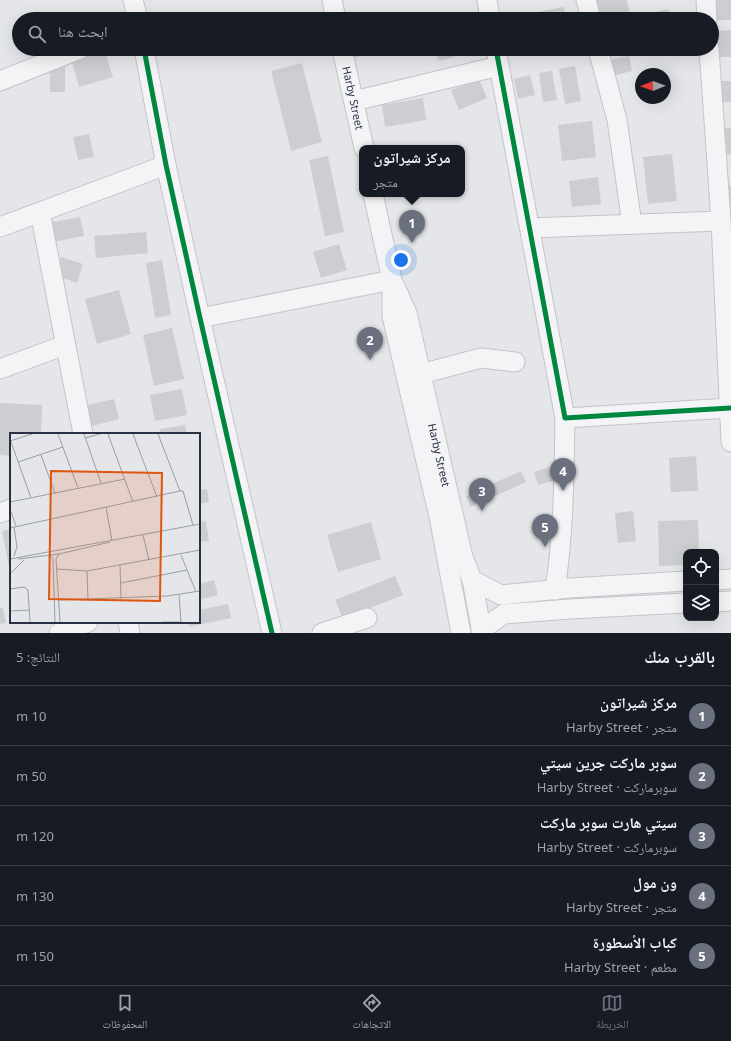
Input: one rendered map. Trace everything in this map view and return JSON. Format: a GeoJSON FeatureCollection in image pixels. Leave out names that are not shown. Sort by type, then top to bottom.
{"type":"FeatureCollection","features":[{"type":"Feature","properties":{"kind":"street"},"geometry":{"type":"LineString","coordinates":[[133,0],[136,12]]}},
{"type":"Feature","properties":{"kind":"street"},"geometry":{"type":"LineString","coordinates":[[332,0],[335,12]]}},
{"type":"Feature","properties":{"kind":"street"},"geometry":{"type":"LineString","coordinates":[[487,0],[489,12]]}},
{"type":"Feature","properties":{"kind":"street"},"geometry":{"type":"LineString","coordinates":[[586,0],[589,12]]}},
{"type":"Feature","properties":{"kind":"street"},"geometry":{"type":"LineString","coordinates":[[706,0],[707,12]]}},
{"type":"Feature","properties":{"kind":"street"},"geometry":{"type":"LineString","coordinates":[[0,81],[62,56]]}},
{"type":"Feature","properties":{"kind":"street"},"geometry":{"type":"LineString","coordinates":[[145,56],[166,165],[272,633]]}},
{"type":"Feature","properties":{"kind":"street","name":"Harby Street"},"geometry":{"type":"LineString","coordinates":[[344,56],[363,145]]}},
{"type":"Feature","properties":{"kind":"street"},"geometry":{"type":"LineString","coordinates":[[600,56],[617,120],[632,224]]}},
{"type":"Feature","properties":{"kind":"street"},"geometry":{"type":"LineString","coordinates":[[709,56],[721,221],[731,442]]}},
{"type":"Feature","properties":{"kind":"street"},"geometry":{"type":"LineString","coordinates":[[354,101],[498,58],[565,418],[564,512],[555,590]]}},
{"type":"Feature","properties":{"kind":"street"},"geometry":{"type":"LineString","coordinates":[[0,227],[166,165]]}},
{"type":"Feature","properties":{"kind":"street","name":"Harby Street"},"geometry":{"type":"LineString","coordinates":[[374,197],[392,280],[407,313],[463,557],[472,580],[481,632]]}},
{"type":"Feature","properties":{"kind":"street"},"geometry":{"type":"LineString","coordinates":[[40,212],[82,433]]}},
{"type":"Feature","properties":{"kind":"street"},"geometry":{"type":"LineString","coordinates":[[530,228],[721,221]]}},
{"type":"Feature","properties":{"kind":"street"},"geometry":{"type":"LineString","coordinates":[[200,318],[392,280]]}},
{"type":"Feature","properties":{"kind":"street","name":"Harby Street"},"geometry":{"type":"LineString","coordinates":[[392,280],[392,316],[439,517],[461,633]]}},
{"type":"Feature","properties":{"kind":"street"},"geometry":{"type":"LineString","coordinates":[[0,369],[65,344]]}},
{"type":"Feature","properties":{"kind":"street"},"geometry":{"type":"LineString","coordinates":[[420,374],[481,358],[515,362]]}},
{"type":"Feature","properties":{"kind":"street"},"geometry":{"type":"LineString","coordinates":[[565,418],[730,408]]}},
{"type":"Feature","properties":{"kind":"street"},"geometry":{"type":"LineString","coordinates":[[0,513],[10,509]]}},
{"type":"Feature","properties":{"kind":"street"},"geometry":{"type":"LineString","coordinates":[[719,580],[731,579]]}},
{"type":"Feature","properties":{"kind":"street"},"geometry":{"type":"LineString","coordinates":[[472,580],[501,595],[683,581]]}},
{"type":"Feature","properties":{"kind":"street"},"geometry":{"type":"LineString","coordinates":[[501,595],[498,598],[499,608],[504,614]]}},
{"type":"Feature","properties":{"kind":"street"},"geometry":{"type":"LineString","coordinates":[[719,602],[731,601]]}},
{"type":"Feature","properties":{"kind":"street"},"geometry":{"type":"LineString","coordinates":[[481,632],[504,614],[683,603]]}},
{"type":"Feature","properties":{"kind":"street"},"geometry":{"type":"LineString","coordinates":[[322,633],[367,618]]}},
{"type":"Feature","properties":{"kind":"street"},"geometry":{"type":"LineString","coordinates":[[59,633],[85,623]]}},
{"type":"Feature","properties":{"kind":"street"},"geometry":{"type":"LineString","coordinates":[[128,623],[130,633]]}},
{"type":"Feature","properties":{"kind":"building"},"geometry":{"type":"Polygon","coordinates":[[[596,0],[627,0],[629,12],[598,12],[596,0]]]}},
{"type":"Feature","properties":{"kind":"building"},"geometry":{"type":"Polygon","coordinates":[[[707,0],[731,0],[731,20],[719,20],[719,12],[710,12],[707,0]]]}},
{"type":"Feature","properties":{"kind":"building"},"geometry":{"type":"Polygon","coordinates":[[[564,7],[565,12],[537,12],[564,7]]]}},
{"type":"Feature","properties":{"kind":"building"},"geometry":{"type":"Polygon","coordinates":[[[668,9],[669,12],[655,12],[668,9]]]}},
{"type":"Feature","properties":{"kind":"building"},"geometry":{"type":"Polygon","coordinates":[[[731,30],[731,57],[716,57],[719,56],[719,31],[731,30]]]}},
{"type":"Feature","properties":{"kind":"building"},"geometry":{"type":"Polygon","coordinates":[[[81,56],[106,56],[113,77],[79,87],[71,59],[81,56]]]}},
{"type":"Feature","properties":{"kind":"building"},"geometry":{"type":"Polygon","coordinates":[[[436,56],[454,56],[454,57],[438,61],[436,56]]]}},
{"type":"Feature","properties":{"kind":"building"},"geometry":{"type":"Polygon","coordinates":[[[629,56],[632,71],[612,76],[609,60],[629,56]]]}},
{"type":"Feature","properties":{"kind":"building"},"geometry":{"type":"Polygon","coordinates":[[[302,63],[322,142],[291,151],[271,71],[302,63]]]}},
{"type":"Feature","properties":{"kind":"building"},"geometry":{"type":"Polygon","coordinates":[[[50,65],[65,65],[65,92],[50,92],[50,65]]]}},
{"type":"Feature","properties":{"kind":"building"},"geometry":{"type":"Polygon","coordinates":[[[575,66],[581,101],[565,104],[559,69],[575,66]]]}},
{"type":"Feature","properties":{"kind":"building"},"geometry":{"type":"Polygon","coordinates":[[[552,71],[557,100],[543,102],[539,73],[552,71]]]}},
{"type":"Feature","properties":{"kind":"building"},"geometry":{"type":"Polygon","coordinates":[[[530,75],[535,95],[518,99],[514,79],[530,75]]]}},
{"type":"Feature","properties":{"kind":"building"},"geometry":{"type":"Polygon","coordinates":[[[479,79],[487,98],[459,110],[451,90],[479,79]]]}},
{"type":"Feature","properties":{"kind":"building"},"geometry":{"type":"Polygon","coordinates":[[[720,81],[731,81],[731,102],[720,102],[720,81]]]}},
{"type":"Feature","properties":{"kind":"building"},"geometry":{"type":"Polygon","coordinates":[[[423,98],[426,120],[385,127],[382,105],[423,98]]]}},
{"type":"Feature","properties":{"kind":"building"},"geometry":{"type":"Polygon","coordinates":[[[592,121],[596,157],[562,161],[558,125],[592,121]]]}},
{"type":"Feature","properties":{"kind":"building"},"geometry":{"type":"Polygon","coordinates":[[[716,128],[731,128],[731,154],[717,155],[716,128]]]}},
{"type":"Feature","properties":{"kind":"building"},"geometry":{"type":"Polygon","coordinates":[[[89,134],[94,157],[78,160],[73,137],[89,134]]]}},
{"type":"Feature","properties":{"kind":"building"},"geometry":{"type":"Polygon","coordinates":[[[672,154],[677,201],[648,204],[643,157],[672,154]]]}},
{"type":"Feature","properties":{"kind":"building"},"geometry":{"type":"Polygon","coordinates":[[[328,156],[344,232],[325,236],[309,160],[328,156]]]}},
{"type":"Feature","properties":{"kind":"building"},"geometry":{"type":"Polygon","coordinates":[[[598,177],[601,204],[572,207],[569,181],[598,177]]]}},
{"type":"Feature","properties":{"kind":"building"},"geometry":{"type":"Polygon","coordinates":[[[731,185],[731,208],[726,208],[725,186],[731,185]]]}},
{"type":"Feature","properties":{"kind":"building"},"geometry":{"type":"Polygon","coordinates":[[[80,217],[84,236],[52,242],[48,223],[80,217]]]}},
{"type":"Feature","properties":{"kind":"building"},"geometry":{"type":"Polygon","coordinates":[[[146,232],[148,253],[96,258],[94,236],[146,232]]]}},
{"type":"Feature","properties":{"kind":"building"},"geometry":{"type":"Polygon","coordinates":[[[339,244],[347,270],[321,278],[313,252],[339,244]]]}},
{"type":"Feature","properties":{"kind":"building"},"geometry":{"type":"Polygon","coordinates":[[[61,257],[83,264],[77,283],[55,275],[61,257]]]}},
{"type":"Feature","properties":{"kind":"building"},"geometry":{"type":"Polygon","coordinates":[[[162,260],[171,315],[155,318],[146,263],[162,260]]]}},
{"type":"Feature","properties":{"kind":"building"},"geometry":{"type":"Polygon","coordinates":[[[119,290],[131,334],[97,344],[85,299],[119,290]]]}},
{"type":"Feature","properties":{"kind":"building"},"geometry":{"type":"Polygon","coordinates":[[[172,328],[184,379],[154,386],[143,335],[172,328]]]}},
{"type":"Feature","properties":{"kind":"building"},"geometry":{"type":"Polygon","coordinates":[[[182,389],[187,415],[155,421],[150,395],[182,389]]]}},
{"type":"Feature","properties":{"kind":"building"},"geometry":{"type":"Polygon","coordinates":[[[114,399],[119,419],[92,426],[87,405],[114,399]]]}},
{"type":"Feature","properties":{"kind":"building"},"geometry":{"type":"Polygon","coordinates":[[[0,403],[42,405],[41,433],[10,433],[10,456],[0,455],[0,403]]]}},
{"type":"Feature","properties":{"kind":"building"},"geometry":{"type":"Polygon","coordinates":[[[185,425],[187,433],[161,433],[160,429],[185,425]]]}},
{"type":"Feature","properties":{"kind":"building"},"geometry":{"type":"Polygon","coordinates":[[[696,456],[698,491],[671,492],[669,458],[696,456]]]}},
{"type":"Feature","properties":{"kind":"building"},"geometry":{"type":"Polygon","coordinates":[[[549,467],[553,481],[538,485],[534,472],[549,467]]]}},
{"type":"Feature","properties":{"kind":"building"},"geometry":{"type":"Polygon","coordinates":[[[521,471],[526,482],[471,507],[466,496],[521,471]]]}},
{"type":"Feature","properties":{"kind":"building"},"geometry":{"type":"Polygon","coordinates":[[[207,489],[209,502],[200,504],[200,490],[207,489]]]}},
{"type":"Feature","properties":{"kind":"building"},"geometry":{"type":"Polygon","coordinates":[[[633,511],[636,541],[618,543],[615,513],[633,511]]]}},
{"type":"Feature","properties":{"kind":"building"},"geometry":{"type":"Polygon","coordinates":[[[698,520],[699,549],[683,549],[683,565],[659,566],[658,521],[698,520]]]}},
{"type":"Feature","properties":{"kind":"building"},"geometry":{"type":"Polygon","coordinates":[[[206,521],[209,541],[200,542],[200,522],[206,521]]]}},
{"type":"Feature","properties":{"kind":"building"},"geometry":{"type":"Polygon","coordinates":[[[371,522],[381,559],[338,572],[327,535],[371,522]]]}},
{"type":"Feature","properties":{"kind":"building"},"geometry":{"type":"Polygon","coordinates":[[[10,529],[10,567],[9,567],[2,531],[10,529]]]}},
{"type":"Feature","properties":{"kind":"building"},"geometry":{"type":"Polygon","coordinates":[[[395,576],[403,595],[343,619],[335,600],[395,576]]]}},
{"type":"Feature","properties":{"kind":"building"},"geometry":{"type":"Polygon","coordinates":[[[214,580],[218,595],[200,600],[200,584],[214,580]]]}},
{"type":"Feature","properties":{"kind":"building"},"geometry":{"type":"Polygon","coordinates":[[[228,604],[231,618],[189,627],[188,623],[200,623],[200,610],[228,604]]]}},
{"type":"Feature","properties":{"kind":"building"},"geometry":{"type":"Polygon","coordinates":[[[0,608],[3,608],[6,623],[0,624],[0,608]]]}},
{"type":"Feature","properties":{"kind":"cycle path"},"geometry":{"type":"LineString","coordinates":[[145,56],[166,165],[272,633]]}},
{"type":"Feature","properties":{"kind":"cycle path"},"geometry":{"type":"LineString","coordinates":[[497,56],[565,418],[730,408]]}},
{"type":"Feature","properties":{"kind":"place","name":"مركز شيراتون"},"geometry":{"type":"Point","coordinates":[412,243]}},
{"type":"Feature","properties":{"kind":"place","name":"سوبر ماركت جرين سيتي"},"geometry":{"type":"Point","coordinates":[370,360]}},
{"type":"Feature","properties":{"kind":"place","name":"ون مول"},"geometry":{"type":"Point","coordinates":[563,491]}},
{"type":"Feature","properties":{"kind":"place","name":"سيتي هارت سوبر ماركت"},"geometry":{"type":"Point","coordinates":[482,511]}},
{"type":"Feature","properties":{"kind":"place","name":"كباب الأسطورة"},"geometry":{"type":"Point","coordinates":[545,547]}}]}
